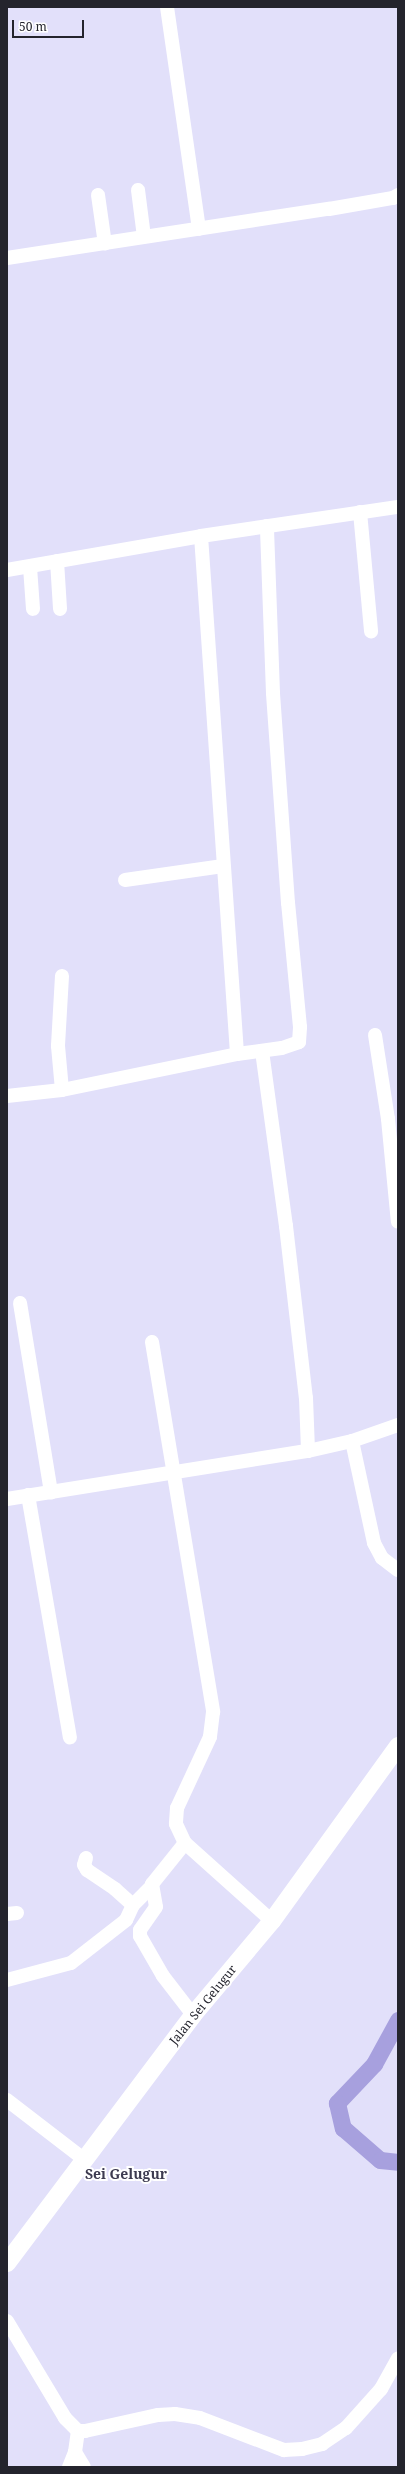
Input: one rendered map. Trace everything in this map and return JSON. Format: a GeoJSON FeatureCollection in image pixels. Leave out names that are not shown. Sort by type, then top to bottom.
{"type":"FeatureCollection","features":[{"type":"Feature","properties":{"kind":"main road","name":"Jalan Sei Gelugur"},"geometry":{"type":"LineString","coordinates":[[7,2263],[194,2015],[272,1921],[398,1746]]}},
{"type":"Feature","properties":{"kind":"street"},"geometry":{"type":"LineString","coordinates":[[167,7],[199,229]]}},
{"type":"Feature","properties":{"kind":"street"},"geometry":{"type":"LineString","coordinates":[[138,190],[144,237]]}},
{"type":"Feature","properties":{"kind":"street"},"geometry":{"type":"LineString","coordinates":[[98,195],[105,244]]}},
{"type":"Feature","properties":{"kind":"street"},"geometry":{"type":"LineString","coordinates":[[7,258],[105,244],[386,199],[398,195]]}},
{"type":"Feature","properties":{"kind":"street"},"geometry":{"type":"LineString","coordinates":[[7,570],[201,536],[398,507]]}},
{"type":"Feature","properties":{"kind":"street"},"geometry":{"type":"LineString","coordinates":[[360,512],[371,631]]}},
{"type":"Feature","properties":{"kind":"street"},"geometry":{"type":"LineString","coordinates":[[7,1096],[62,1090],[237,1054],[294,1045],[300,1038],[274,701],[267,526]]}},
{"type":"Feature","properties":{"kind":"street"},"geometry":{"type":"LineString","coordinates":[[201,536],[237,1054]]}},
{"type":"Feature","properties":{"kind":"street"},"geometry":{"type":"LineString","coordinates":[[57,561],[60,609]]}},
{"type":"Feature","properties":{"kind":"street"},"geometry":{"type":"LineString","coordinates":[[30,567],[33,609]]}},
{"type":"Feature","properties":{"kind":"street"},"geometry":{"type":"LineString","coordinates":[[124,880],[223,866]]}},
{"type":"Feature","properties":{"kind":"street"},"geometry":{"type":"LineString","coordinates":[[62,976],[58,1046],[62,1090]]}},
{"type":"Feature","properties":{"kind":"street"},"geometry":{"type":"LineString","coordinates":[[375,1035],[393,1118],[398,1222]]}},
{"type":"Feature","properties":{"kind":"street"},"geometry":{"type":"LineString","coordinates":[[262,1051],[286,1226],[306,1398],[308,1451]]}},
{"type":"Feature","properties":{"kind":"street"},"geometry":{"type":"LineString","coordinates":[[20,1303],[51,1492]]}},
{"type":"Feature","properties":{"kind":"street"},"geometry":{"type":"LineString","coordinates":[[152,1342],[214,1712],[210,1737],[177,1808],[176,1824],[184,1843],[272,1921]]}},
{"type":"Feature","properties":{"kind":"street"},"geometry":{"type":"LineString","coordinates":[[7,1499],[308,1451],[352,1441],[398,1425]]}},
{"type":"Feature","properties":{"kind":"street"},"geometry":{"type":"LineString","coordinates":[[352,1441],[374,1543],[382,1558],[398,1570]]}},
{"type":"Feature","properties":{"kind":"street"},"geometry":{"type":"LineString","coordinates":[[28,1495],[70,1737]]}},
{"type":"Feature","properties":{"kind":"street"},"geometry":{"type":"LineString","coordinates":[[7,1980],[71,1963],[126,1920],[133,1905],[151,1887],[154,1878],[184,1843]]}},
{"type":"Feature","properties":{"kind":"street"},"geometry":{"type":"LineString","coordinates":[[86,1858],[84,1865],[86,1870],[115,1888],[133,1905]]}},
{"type":"Feature","properties":{"kind":"street"},"geometry":{"type":"LineString","coordinates":[[151,1887],[156,1907],[140,1930],[140,1936],[163,1976],[194,2015]]}},
{"type":"Feature","properties":{"kind":"street"},"geometry":{"type":"LineString","coordinates":[[7,2100],[85,2160]]}},
{"type":"Feature","properties":{"kind":"street"},"geometry":{"type":"LineString","coordinates":[[7,2321],[65,2418],[78,2431],[92,2431],[158,2415],[188,2415],[200,2418],[242,2436],[284,2450],[302,2449],[322,2444],[346,2428],[381,2389],[398,2358]]}},
{"type":"Feature","properties":{"kind":"street"},"geometry":{"type":"LineString","coordinates":[[69,2467],[75,2452],[78,2431]]}},
{"type":"Feature","properties":{"kind":"street"},"geometry":{"type":"LineString","coordinates":[[75,2452],[84,2467]]}},
{"type":"Feature","properties":{"kind":"waterway"},"geometry":{"type":"LineString","coordinates":[[398,2020],[374,2064],[337,2103],[343,2128],[380,2160],[398,2162]]}},
{"type":"Feature","properties":{"kind":"district","name":"Sei Gelugur"},"geometry":{"type":"Point","coordinates":[126,2174]}}]}
